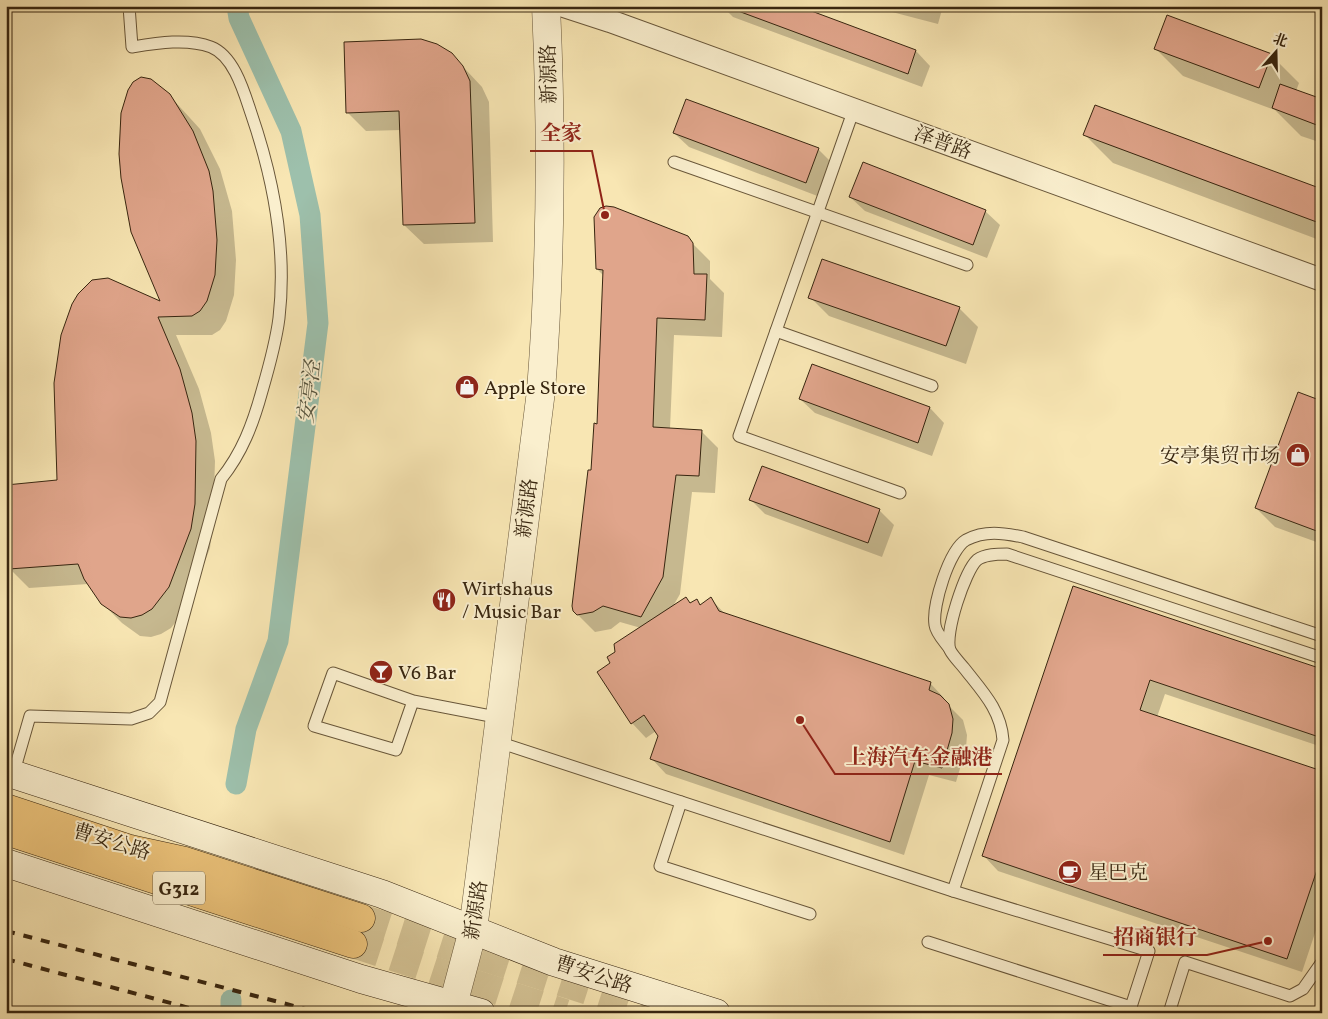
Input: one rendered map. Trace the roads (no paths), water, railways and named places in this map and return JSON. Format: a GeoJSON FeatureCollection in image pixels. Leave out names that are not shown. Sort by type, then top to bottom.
{"type":"FeatureCollection","features":[{"type":"Feature","properties":{"kind":"highway","name":"曹安公路"},"geometry":{"type":"LineString","coordinates":[[6,808],[130,848],[185,861],[361,918]]}},
{"type":"Feature","properties":{"kind":"highway","name":"曹安公路"},"geometry":{"type":"LineString","coordinates":[[6,831],[353,944]]}},
{"type":"Feature","properties":{"kind":"main road","name":"新源路"},"geometry":{"type":"LineString","coordinates":[[452,1009],[473,930],[541,391],[547,304],[550,148],[546,6]]}},
{"type":"Feature","properties":{"kind":"main road","name":"曹安公路"},"geometry":{"type":"LineString","coordinates":[[10,774],[382,894],[554,962],[716,1013]]}},
{"type":"Feature","properties":{"kind":"main road"},"geometry":{"type":"LineString","coordinates":[[6,863],[452,1009],[481,1013]]}},
{"type":"Feature","properties":{"kind":"street","name":"泽普路"},"geometry":{"type":"LineString","coordinates":[[564,6],[610,21],[1322,280]]}},
{"type":"Feature","properties":{"kind":"lane"},"geometry":{"type":"LineString","coordinates":[[10,774],[30,716],[131,719],[149,713],[160,702],[221,479],[237,460],[248,434],[271,361],[279,318],[281,278],[275,200],[254,122],[237,76],[225,58],[212,47],[173,42],[132,47],[129,6]]}},
{"type":"Feature","properties":{"kind":"lane"},"geometry":{"type":"LineString","coordinates":[[854,110],[739,436],[900,493]]}},
{"type":"Feature","properties":{"kind":"lane"},"geometry":{"type":"LineString","coordinates":[[674,162],[967,266]]}},
{"type":"Feature","properties":{"kind":"lane"},"geometry":{"type":"LineString","coordinates":[[776,331],[932,386]]}},
{"type":"Feature","properties":{"kind":"lane"},"geometry":{"type":"LineString","coordinates":[[953,891],[1003,740],[1002,724],[991,702],[950,650],[935,627],[938,596],[952,556],[964,541],[982,534],[1002,532],[1023,537],[1322,636]]}},
{"type":"Feature","properties":{"kind":"lane"},"geometry":{"type":"LineString","coordinates":[[950,650],[948,638],[950,628],[969,572],[978,560],[988,555],[1007,554],[1322,658]]}},
{"type":"Feature","properties":{"kind":"lane"},"geometry":{"type":"LineString","coordinates":[[413,701],[396,750],[314,726],[333,673],[499,730],[613,779],[953,891],[1150,951],[1130,1010],[928,942]]}},
{"type":"Feature","properties":{"kind":"lane"},"geometry":{"type":"LineString","coordinates":[[681,802],[660,866],[810,914]]}},
{"type":"Feature","properties":{"kind":"lane"},"geometry":{"type":"LineString","coordinates":[[1169,1013],[1185,962],[1290,996],[1303,989],[1322,962]]}},
{"type":"Feature","properties":{"kind":"waterway","name":"安亭泾"},"geometry":{"type":"LineString","coordinates":[[236,784],[246,729],[278,641],[318,323],[310,215],[291,131],[239,18],[237,6]]}},
{"type":"Feature","properties":{"kind":"waterway","name":"安亭泾"},"geometry":{"type":"LineString","coordinates":[[231,1000],[231,1013]]}},
{"type":"Feature","properties":{"kind":"tunnel"},"geometry":{"type":"LineString","coordinates":[[361,918],[657,1013]]}},
{"type":"Feature","properties":{"kind":"tunnel"},"geometry":{"type":"LineString","coordinates":[[353,944],[565,1013]]}},
{"type":"Feature","properties":{"kind":"railway"},"geometry":{"type":"LineString","coordinates":[[6,931],[321,1013]]}},
{"type":"Feature","properties":{"kind":"railway"},"geometry":{"type":"LineString","coordinates":[[6,959],[208,1013]]}},
{"type":"Feature","properties":{"kind":"place","name":"全家"},"geometry":{"type":"Point","coordinates":[605,215]}},
{"type":"Feature","properties":{"kind":"place","name":"Apple Store"},"geometry":{"type":"Point","coordinates":[467,387]}},
{"type":"Feature","properties":{"kind":"place","name":"安亭集贸市场"},"geometry":{"type":"Point","coordinates":[1298,455]}},
{"type":"Feature","properties":{"kind":"place","name":"Wirtshaus / Music Bar"},"geometry":{"type":"Point","coordinates":[444,600]}},
{"type":"Feature","properties":{"kind":"place","name":"V6 Bar"},"geometry":{"type":"Point","coordinates":[381,672]}},
{"type":"Feature","properties":{"kind":"place","name":"上海汽车金融港"},"geometry":{"type":"Point","coordinates":[800,720]}},
{"type":"Feature","properties":{"kind":"place","name":"星巴克"},"geometry":{"type":"Point","coordinates":[1070,872]}},
{"type":"Feature","properties":{"kind":"place","name":"招商银行"},"geometry":{"type":"Point","coordinates":[1268,941]}}]}
